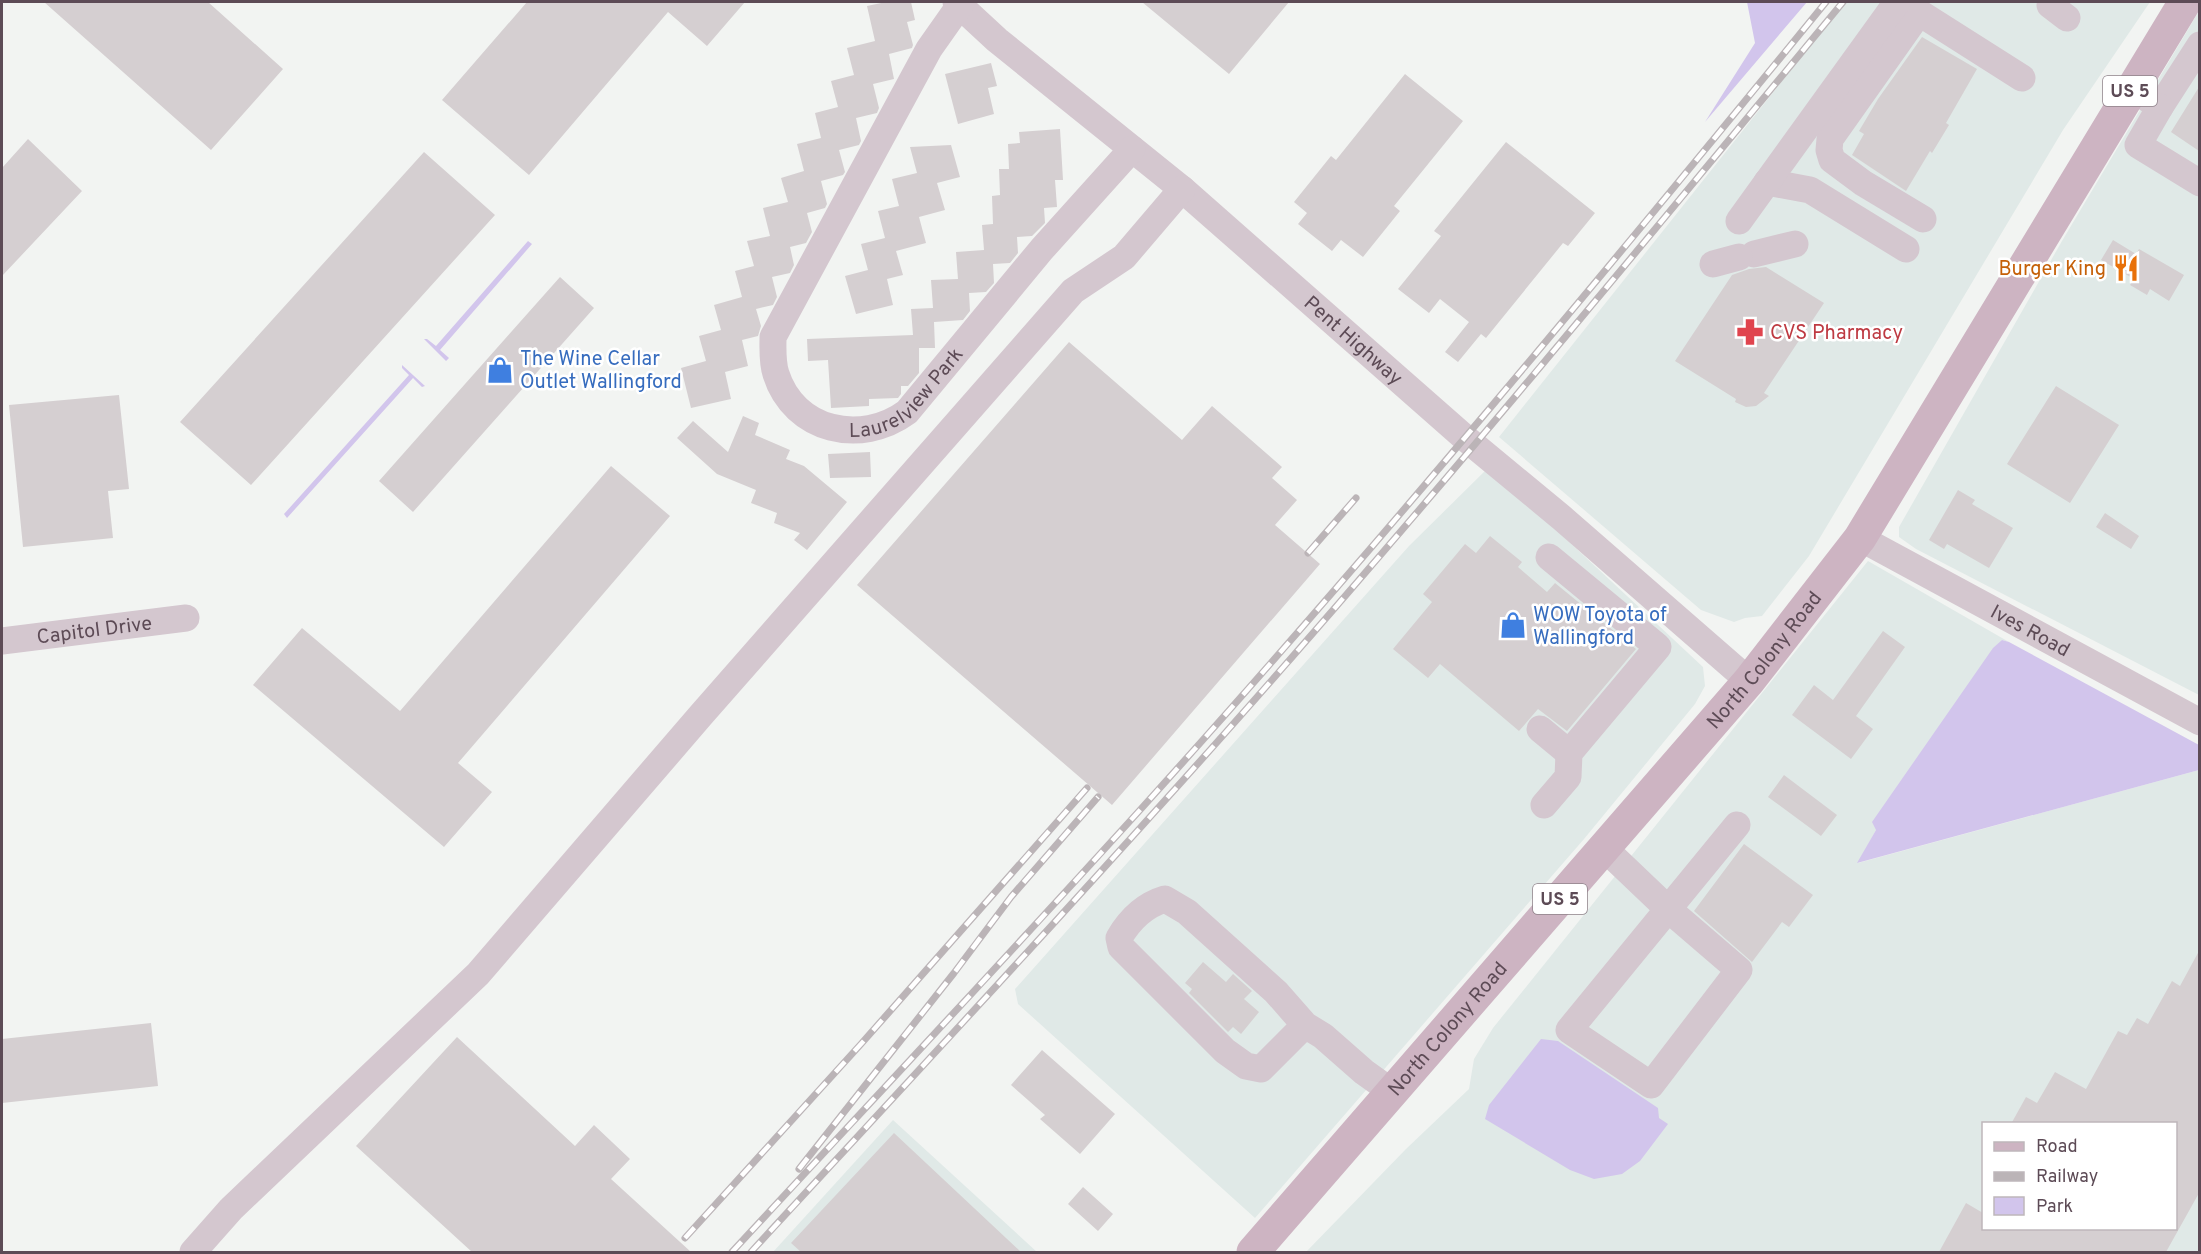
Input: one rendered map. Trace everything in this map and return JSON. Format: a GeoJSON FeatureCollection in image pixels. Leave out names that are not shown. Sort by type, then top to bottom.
{"type":"FeatureCollection","features":[{"type":"Feature","properties":{"kind":"main road","name":"North Colony Road"},"geometry":{"type":"LineString","coordinates":[[1253,1252],[1749,681],[1860,538],[2185,2]]}},
{"type":"Feature","properties":{"kind":"street","name":"Pent Highway"},"geometry":{"type":"LineString","coordinates":[[958,3],[997,40],[1182,189],[1464,437],[1562,518],[1749,681]]}},
{"type":"Feature","properties":{"kind":"street","name":"Laurelview Park"},"geometry":{"type":"LineString","coordinates":[[958,3],[929,49],[773,337],[773,363],[776,374],[785,394],[801,412],[824,425],[851,431],[883,426],[907,412],[1042,249],[1132,148]]}},
{"type":"Feature","properties":{"kind":"street"},"geometry":{"type":"LineString","coordinates":[[1739,221],[1767,182],[1827,120],[1905,5],[2022,78]]}},
{"type":"Feature","properties":{"kind":"street"},"geometry":{"type":"LineString","coordinates":[[2199,45],[2138,145],[2199,183]]}},
{"type":"Feature","properties":{"kind":"street"},"geometry":{"type":"LineString","coordinates":[[2132,89],[2160,107]]}},
{"type":"Feature","properties":{"kind":"street"},"geometry":{"type":"LineString","coordinates":[[1827,120],[1832,160],[1863,183],[1923,219]]}},
{"type":"Feature","properties":{"kind":"street"},"geometry":{"type":"LineString","coordinates":[[1767,182],[1810,190],[1906,249]]}},
{"type":"Feature","properties":{"kind":"street"},"geometry":{"type":"LineString","coordinates":[[193,1252],[231,1209],[478,974],[693,724],[1073,291],[1124,257],[1182,189]]}},
{"type":"Feature","properties":{"kind":"street"},"geometry":{"type":"LineString","coordinates":[[1713,264],[1795,244]]}},
{"type":"Feature","properties":{"kind":"street","name":"Ives Road"},"geometry":{"type":"LineString","coordinates":[[1860,538],[2199,722]]}},
{"type":"Feature","properties":{"kind":"street"},"geometry":{"type":"LineString","coordinates":[[1544,805],[1568,777],[1569,753],[1658,647],[1549,557]]}},
{"type":"Feature","properties":{"kind":"street","name":"Capitol Drive"},"geometry":{"type":"LineString","coordinates":[[2,641],[186,618]]}},
{"type":"Feature","properties":{"kind":"street"},"geometry":{"type":"LineString","coordinates":[[1540,729],[1569,753]]}},
{"type":"Feature","properties":{"kind":"street"},"geometry":{"type":"LineString","coordinates":[[1604,848],[1668,909],[1738,970],[1651,1085],[1569,1030],[1620,968],[1668,909],[1737,825]]}},
{"type":"Feature","properties":{"kind":"street"},"geometry":{"type":"LineString","coordinates":[[1305,1024],[1261,1069],[1246,1066],[1225,1051],[1129,955],[1121,946],[1119,938],[1124,929],[1149,904],[1166,899],[1188,912],[1276,992],[1305,1024],[1392,1092]]}},
{"type":"Feature","properties":{"kind":"shaded area"},"geometry":{"type":"Polygon","coordinates":[[[1845,2],[2150,2],[2063,130],[1809,556],[1762,616],[1734,622],[1701,610],[1499,437],[1845,2]]]}},
{"type":"Feature","properties":{"kind":"shaded area"},"geometry":{"type":"Polygon","coordinates":[[[2199,11],[2199,695],[1916,549],[1899,537],[1899,527],[2062,241],[2199,11]]]}},
{"type":"Feature","properties":{"kind":"shaded area"},"geometry":{"type":"Polygon","coordinates":[[[1489,467],[1703,667],[1705,686],[1695,704],[1584,839],[1255,1218],[1018,1004],[1015,989],[1409,546],[1489,467]]]}},
{"type":"Feature","properties":{"kind":"shaded area"},"geometry":{"type":"Polygon","coordinates":[[[1868,561],[2009,642],[2002,640],[1876,830],[1858,863],[2199,770],[2199,1252],[1306,1252],[1406,1149],[1469,1089],[1474,1059],[1493,1028],[1868,561]]]}},
{"type":"Feature","properties":{"kind":"shaded area"},"geometry":{"type":"Polygon","coordinates":[[[893,1120],[1037,1252],[773,1252],[893,1120]]]}},
{"type":"Feature","properties":{"kind":"green space"},"geometry":{"type":"Polygon","coordinates":[[[1747,2],[1807,2],[1705,122],[1755,43],[1747,2]]]}},
{"type":"Feature","properties":{"kind":"green space"},"geometry":{"type":"Polygon","coordinates":[[[528,241],[532,244],[440,350],[449,358],[446,361],[424,339],[436,346],[528,241]]]}},
{"type":"Feature","properties":{"kind":"green space"},"geometry":{"type":"Polygon","coordinates":[[[402,365],[425,386],[422,387],[413,378],[287,518],[284,514],[409,375],[402,365]]]}},
{"type":"Feature","properties":{"kind":"green space"},"geometry":{"type":"Polygon","coordinates":[[[2002,640],[2199,745],[2199,770],[1857,863],[1876,830],[1872,822],[1993,648],[2002,640]]]}},
{"type":"Feature","properties":{"kind":"green space"},"geometry":{"type":"Polygon","coordinates":[[[1541,1039],[1558,1041],[1658,1108],[1659,1118],[1668,1124],[1640,1161],[1622,1174],[1594,1179],[1570,1170],[1485,1119],[1489,1105],[1541,1039]]]}},
{"type":"Feature","properties":{"kind":"building"},"geometry":{"type":"Polygon","coordinates":[[[44,2],[208,2],[283,69],[211,150],[44,2]]]}},
{"type":"Feature","properties":{"kind":"building"},"geometry":{"type":"Polygon","coordinates":[[[527,2],[745,2],[707,46],[668,12],[529,175],[442,100],[527,2]]]}},
{"type":"Feature","properties":{"kind":"building"},"geometry":{"type":"Polygon","coordinates":[[[886,2],[911,2],[915,20],[907,22],[912,48],[889,54],[894,79],[873,84],[879,108],[877,113],[856,118],[861,141],[859,145],[839,150],[845,172],[843,175],[821,181],[827,204],[825,208],[807,213],[812,232],[806,243],[790,247],[794,265],[790,273],[772,277],[777,297],[773,305],[756,309],[761,326],[758,336],[742,340],[748,366],[725,372],[731,399],[691,408],[681,368],[706,361],[699,336],[721,330],[714,305],[742,297],[735,271],[754,266],[747,241],[770,236],[763,208],[788,202],[781,178],[804,171],[797,144],[821,138],[815,113],[838,107],[831,81],[854,75],[847,48],[875,41],[867,6],[886,2]]]}},
{"type":"Feature","properties":{"kind":"building"},"geometry":{"type":"Polygon","coordinates":[[[1142,2],[1289,2],[1229,74],[1142,2]]]}},
{"type":"Feature","properties":{"kind":"building"},"geometry":{"type":"Polygon","coordinates":[[[1922,37],[1977,69],[1946,123],[1949,125],[1906,191],[1852,155],[1864,134],[1859,131],[1878,99],[1922,37]]]}},
{"type":"Feature","properties":{"kind":"building"},"geometry":{"type":"Polygon","coordinates":[[[991,63],[997,86],[988,88],[994,114],[958,124],[945,74],[991,63]]]}},
{"type":"Feature","properties":{"kind":"building"},"geometry":{"type":"Polygon","coordinates":[[[1405,74],[1463,121],[1394,206],[1400,211],[1363,257],[1341,240],[1332,251],[1298,224],[1307,213],[1294,202],[1331,156],[1336,160],[1405,74]]]}},
{"type":"Feature","properties":{"kind":"building"},"geometry":{"type":"Polygon","coordinates":[[[2199,87],[2199,151],[2171,132],[2199,87]]]}},
{"type":"Feature","properties":{"kind":"building"},"geometry":{"type":"Polygon","coordinates":[[[1060,129],[1063,180],[1055,180],[1057,207],[1044,208],[1045,223],[1032,236],[1017,237],[1018,253],[1010,263],[993,264],[994,283],[986,292],[969,293],[970,311],[963,320],[934,322],[935,348],[919,348],[919,373],[908,386],[901,386],[901,394],[898,398],[869,399],[869,406],[831,408],[828,360],[808,361],[807,339],[913,335],[911,309],[933,308],[931,280],[958,279],[956,252],[984,250],[982,225],[993,224],[992,196],[1000,195],[999,169],[1009,169],[1008,144],[1020,143],[1019,132],[1060,129]]]}},
{"type":"Feature","properties":{"kind":"building"},"geometry":{"type":"Polygon","coordinates":[[[28,139],[82,191],[2,276],[2,168],[28,139]]]}},
{"type":"Feature","properties":{"kind":"building"},"geometry":{"type":"Polygon","coordinates":[[[1506,142],[1595,213],[1568,246],[1563,243],[1486,338],[1481,334],[1458,362],[1445,352],[1469,322],[1440,299],[1429,313],[1398,289],[1441,236],[1434,231],[1506,142]]]}},
{"type":"Feature","properties":{"kind":"building"},"geometry":{"type":"Polygon","coordinates":[[[951,145],[960,177],[937,183],[945,210],[919,217],[926,243],[896,251],[903,275],[887,279],[893,305],[856,314],[845,276],[868,270],[861,244],[885,238],[878,211],[899,206],[892,179],[917,173],[910,147],[951,145]]]}},
{"type":"Feature","properties":{"kind":"building"},"geometry":{"type":"Polygon","coordinates":[[[424,152],[495,215],[251,485],[180,422],[424,152]]]}},
{"type":"Feature","properties":{"kind":"building"},"geometry":{"type":"Polygon","coordinates":[[[2113,240],[2136,254],[2139,249],[2184,275],[2169,301],[2150,289],[2147,295],[2130,285],[2134,279],[2101,260],[2113,240]]]}},
{"type":"Feature","properties":{"kind":"building","name":"CVS Pharmacy"},"geometry":{"type":"Polygon","coordinates":[[[1766,267],[1824,303],[1764,393],[1769,396],[1756,406],[1746,407],[1675,361],[1732,275],[1749,269],[1766,267]]]}},
{"type":"Feature","properties":{"kind":"building"},"geometry":{"type":"Polygon","coordinates":[[[560,277],[594,308],[413,512],[379,481],[560,277]]]}},
{"type":"Feature","properties":{"kind":"building"},"geometry":{"type":"Polygon","coordinates":[[[1069,342],[1182,440],[1212,406],[1282,467],[1272,478],[1297,500],[1275,525],[1320,564],[1112,805],[857,585],[1069,342]]]}},
{"type":"Feature","properties":{"kind":"building"},"geometry":{"type":"Polygon","coordinates":[[[2056,386],[2119,425],[2070,503],[2007,464],[2056,386]]]}},
{"type":"Feature","properties":{"kind":"building"},"geometry":{"type":"Polygon","coordinates":[[[119,395],[129,489],[108,491],[113,538],[23,547],[9,405],[119,395]]]}},
{"type":"Feature","properties":{"kind":"building"},"geometry":{"type":"Polygon","coordinates":[[[743,416],[759,423],[755,435],[790,450],[786,459],[804,466],[847,502],[807,550],[794,540],[800,533],[774,523],[777,513],[751,503],[756,490],[717,474],[677,438],[693,421],[728,452],[743,416]]]}},
{"type":"Feature","properties":{"kind":"building"},"geometry":{"type":"Polygon","coordinates":[[[870,452],[871,477],[830,478],[828,454],[870,452]]]}},
{"type":"Feature","properties":{"kind":"building"},"geometry":{"type":"Polygon","coordinates":[[[611,466],[670,516],[458,763],[492,792],[444,847],[253,685],[302,628],[400,711],[611,466]]]}},
{"type":"Feature","properties":{"kind":"building"},"geometry":{"type":"Polygon","coordinates":[[[1958,490],[1975,500],[1972,504],[2013,528],[1989,568],[1947,544],[1944,549],[1929,540],[1958,490]]]}},
{"type":"Feature","properties":{"kind":"building"},"geometry":{"type":"Polygon","coordinates":[[[2105,513],[2139,536],[2131,549],[2096,527],[2105,513]]]}},
{"type":"Feature","properties":{"kind":"building","name":"WOW Toyota of Wallingford"},"geometry":{"type":"Polygon","coordinates":[[[1490,536],[1522,562],[1518,567],[1547,592],[1555,583],[1636,649],[1567,731],[1538,709],[1519,731],[1440,664],[1428,678],[1393,649],[1432,602],[1423,594],[1465,544],[1476,553],[1490,536]]]}},
{"type":"Feature","properties":{"kind":"building"},"geometry":{"type":"Polygon","coordinates":[[[1883,631],[1905,647],[1856,716],[1873,729],[1851,759],[1792,715],[1814,685],[1833,700],[1883,631]]]}},
{"type":"Feature","properties":{"kind":"building"},"geometry":{"type":"Polygon","coordinates":[[[1784,775],[1837,815],[1821,836],[1768,797],[1784,775]]]}},
{"type":"Feature","properties":{"kind":"building"},"geometry":{"type":"Polygon","coordinates":[[[1744,844],[1813,895],[1789,927],[1782,922],[1752,962],[1694,911],[1744,844]]]}},
{"type":"Feature","properties":{"kind":"building"},"geometry":{"type":"Polygon","coordinates":[[[2199,951],[2199,1193],[2166,1252],[1939,1252],[1966,1203],[1982,1212],[1982,1230],[2177,1230],[2177,1122],[2012,1122],[2026,1097],[2037,1103],[2055,1072],[2086,1089],[2118,1031],[2127,1035],[2137,1018],[2148,1024],[2172,981],[2180,986],[2199,951]]]}},
{"type":"Feature","properties":{"kind":"building"},"geometry":{"type":"Polygon","coordinates":[[[1203,962],[1226,982],[1233,974],[1252,991],[1244,999],[1259,1012],[1241,1034],[1233,1027],[1228,1032],[1189,993],[1192,989],[1185,983],[1203,962]]]}},
{"type":"Feature","properties":{"kind":"building"},"geometry":{"type":"Polygon","coordinates":[[[151,1023],[158,1086],[2,1103],[2,1039],[151,1023]]]}},
{"type":"Feature","properties":{"kind":"building"},"geometry":{"type":"Polygon","coordinates":[[[457,1037],[575,1146],[594,1125],[630,1159],[611,1179],[691,1252],[472,1252],[356,1146],[457,1037]]]}},
{"type":"Feature","properties":{"kind":"building"},"geometry":{"type":"Polygon","coordinates":[[[1042,1050],[1115,1114],[1080,1154],[1040,1119],[1045,1115],[1011,1085],[1042,1050]]]}},
{"type":"Feature","properties":{"kind":"building"},"geometry":{"type":"Polygon","coordinates":[[[894,1133],[1021,1252],[801,1252],[791,1243],[894,1133]]]}},
{"type":"Feature","properties":{"kind":"building"},"geometry":{"type":"Polygon","coordinates":[[[1083,1187],[1113,1214],[1098,1231],[1068,1204],[1083,1187]]]}},
{"type":"Feature","properties":{"kind":"railway"},"geometry":{"type":"LineString","coordinates":[[732,1252],[1089,866],[1316,612],[1573,309],[1826,2]]}},
{"type":"Feature","properties":{"kind":"railway"},"geometry":{"type":"LineString","coordinates":[[751,1252],[1083,891],[1279,672],[1493,423],[1843,2]]}},
{"type":"Feature","properties":{"kind":"railway"},"geometry":{"type":"LineString","coordinates":[[1308,553],[1356,498]]}},
{"type":"Feature","properties":{"kind":"railway"},"geometry":{"type":"LineString","coordinates":[[685,1238],[861,1044],[1087,788]]}},
{"type":"Feature","properties":{"kind":"railway"},"geometry":{"type":"LineString","coordinates":[[799,1169],[1011,897],[1098,797]]}},
{"type":"Feature","properties":{"kind":"place","name":"Burger King"},"geometry":{"type":"Point","coordinates":[2126,268]}},
{"type":"Feature","properties":{"kind":"place","name":"CVS Pharmacy"},"geometry":{"type":"Point","coordinates":[1750,332]}},
{"type":"Feature","properties":{"kind":"place","name":"The Wine Cellar Outlet Wallingford"},"geometry":{"type":"Point","coordinates":[500,370]}},
{"type":"Feature","properties":{"kind":"place","name":"WOW Toyota of Wallingford"},"geometry":{"type":"Point","coordinates":[1513,625]}}]}
